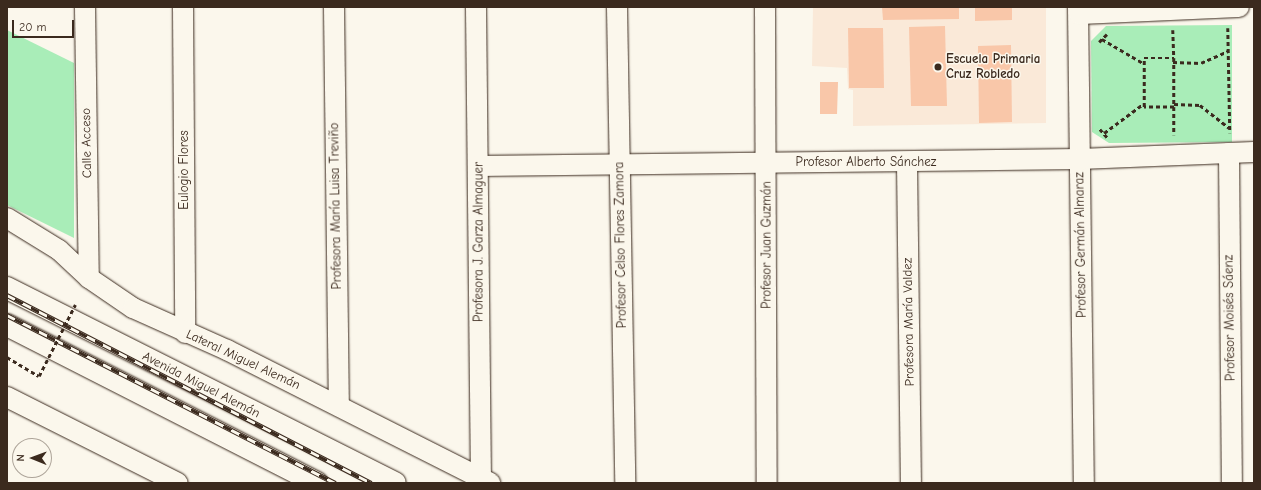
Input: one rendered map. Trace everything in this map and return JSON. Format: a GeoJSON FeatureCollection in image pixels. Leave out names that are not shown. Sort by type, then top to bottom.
{"type":"FeatureCollection","features":[{"type":"Feature","properties":{"kind":"highway","name":"Avenida Miguel Alemán"},"geometry":{"type":"LineString","coordinates":[[7,288],[395,483]]}},
{"type":"Feature","properties":{"kind":"highway"},"geometry":{"type":"LineString","coordinates":[[7,325],[317,483]]}},
{"type":"Feature","properties":{"kind":"street","name":"Calle Acceso"},"geometry":{"type":"LineString","coordinates":[[85,7],[89,278]]}},
{"type":"Feature","properties":{"kind":"street","name":"Eulogio Flores"},"geometry":{"type":"LineString","coordinates":[[183,7],[185,333]]}},
{"type":"Feature","properties":{"kind":"street","name":"Profesora María Luisa Treviño"},"geometry":{"type":"LineString","coordinates":[[334,7],[339,406]]}},
{"type":"Feature","properties":{"kind":"street","name":"Profesora J. Garza Almaguer"},"geometry":{"type":"LineString","coordinates":[[476,7],[478,166],[486,480]]}},
{"type":"Feature","properties":{"kind":"street","name":"Profesor Celso Flores Zamora"},"geometry":{"type":"LineString","coordinates":[[617,7],[625,483]]}},
{"type":"Feature","properties":{"kind":"street","name":"Profesor Juan Guzmán"},"geometry":{"type":"LineString","coordinates":[[765,7],[767,162],[767,483]]}},
{"type":"Feature","properties":{"kind":"street"},"geometry":{"type":"LineString","coordinates":[[1078,10],[1239,7]]}},
{"type":"Feature","properties":{"kind":"street","name":"Profesor Germán Almaraz"},"geometry":{"type":"LineString","coordinates":[[1078,10],[1084,483]]}},
{"type":"Feature","properties":{"kind":"street","name":"Profesor Alberto Sánchez"},"geometry":{"type":"LineString","coordinates":[[478,166],[619,163],[907,162],[1080,159],[1229,145],[1254,152]]}},
{"type":"Feature","properties":{"kind":"street","name":"Profesor Moisés Sáenz"},"geometry":{"type":"LineString","coordinates":[[1229,145],[1232,483]]}},
{"type":"Feature","properties":{"kind":"street","name":"Profesora María Valdez"},"geometry":{"type":"LineString","coordinates":[[907,162],[911,483]]}},
{"type":"Feature","properties":{"kind":"street","name":"Lateral Miguel Alemán"},"geometry":{"type":"LineString","coordinates":[[7,218],[59,250],[89,278],[133,308],[339,406],[486,480]]}},
{"type":"Feature","properties":{"kind":"street"},"geometry":{"type":"LineString","coordinates":[[7,397],[178,483]]}},
{"type":"Feature","properties":{"kind":"path"},"geometry":{"type":"LineString","coordinates":[[1228,27],[1229,145]]}},
{"type":"Feature","properties":{"kind":"path"},"geometry":{"type":"LineString","coordinates":[[1165,30],[1179,29]]}},
{"type":"Feature","properties":{"kind":"path"},"geometry":{"type":"LineString","coordinates":[[1173,30],[1174,137]]}},
{"type":"Feature","properties":{"kind":"path"},"geometry":{"type":"LineString","coordinates":[[1094,47],[1109,31]]}},
{"type":"Feature","properties":{"kind":"path"},"geometry":{"type":"LineString","coordinates":[[1102,39],[1144,63]]}},
{"type":"Feature","properties":{"kind":"path"},"geometry":{"type":"LineString","coordinates":[[1228,51],[1201,63],[1144,58],[1144,107],[1200,105],[1230,129]]}},
{"type":"Feature","properties":{"kind":"path"},"geometry":{"type":"LineString","coordinates":[[1104,133],[1144,104]]}},
{"type":"Feature","properties":{"kind":"path"},"geometry":{"type":"LineString","coordinates":[[1096,125],[1104,133],[1115,137]]}},
{"type":"Feature","properties":{"kind":"path"},"geometry":{"type":"LineString","coordinates":[[1167,137],[1182,137]]}},
{"type":"Feature","properties":{"kind":"path"},"geometry":{"type":"LineString","coordinates":[[7,357],[39,376],[75,304]]}},
{"type":"Feature","properties":{"kind":"shaded area","name":"Escuela Primaria Cruz Robledo"},"geometry":{"type":"Polygon","coordinates":[[[813,7],[1046,7],[1046,123],[853,126],[853,90],[848,89],[847,68],[812,66],[813,7]]]}},
{"type":"Feature","properties":{"kind":"green space"},"geometry":{"type":"Polygon","coordinates":[[[1232,25],[1232,142],[1109,143],[1092,132],[1091,41],[1106,26],[1232,25]]]}},
{"type":"Feature","properties":{"kind":"green space"},"geometry":{"type":"Polygon","coordinates":[[[7,30],[74,63],[74,238],[7,205],[7,30]]]}},
{"type":"Feature","properties":{"kind":"building"},"geometry":{"type":"Polygon","coordinates":[[[882,7],[959,7],[959,19],[883,20],[882,7]]]}},
{"type":"Feature","properties":{"kind":"building"},"geometry":{"type":"Polygon","coordinates":[[[975,7],[1012,7],[1012,20],[975,21],[975,7]]]}},
{"type":"Feature","properties":{"kind":"building"},"geometry":{"type":"Polygon","coordinates":[[[945,26],[947,106],[911,106],[909,27],[945,26]]]}},
{"type":"Feature","properties":{"kind":"building"},"geometry":{"type":"Polygon","coordinates":[[[848,28],[883,28],[884,88],[849,88],[848,28]]]}},
{"type":"Feature","properties":{"kind":"building"},"geometry":{"type":"Polygon","coordinates":[[[1011,45],[1012,122],[979,123],[978,46],[1011,45]]]}},
{"type":"Feature","properties":{"kind":"building"},"geometry":{"type":"Polygon","coordinates":[[[820,82],[838,82],[837,114],[820,114],[820,82]]]}},
{"type":"Feature","properties":{"kind":"railway"},"geometry":{"type":"LineString","coordinates":[[7,295],[371,483]]}},
{"type":"Feature","properties":{"kind":"railway"},"geometry":{"type":"LineString","coordinates":[[7,315],[336,483]]}},
{"type":"Feature","properties":{"kind":"place","name":"Escuela Primaria Cruz Robledo"},"geometry":{"type":"Point","coordinates":[938,67]}}]}
